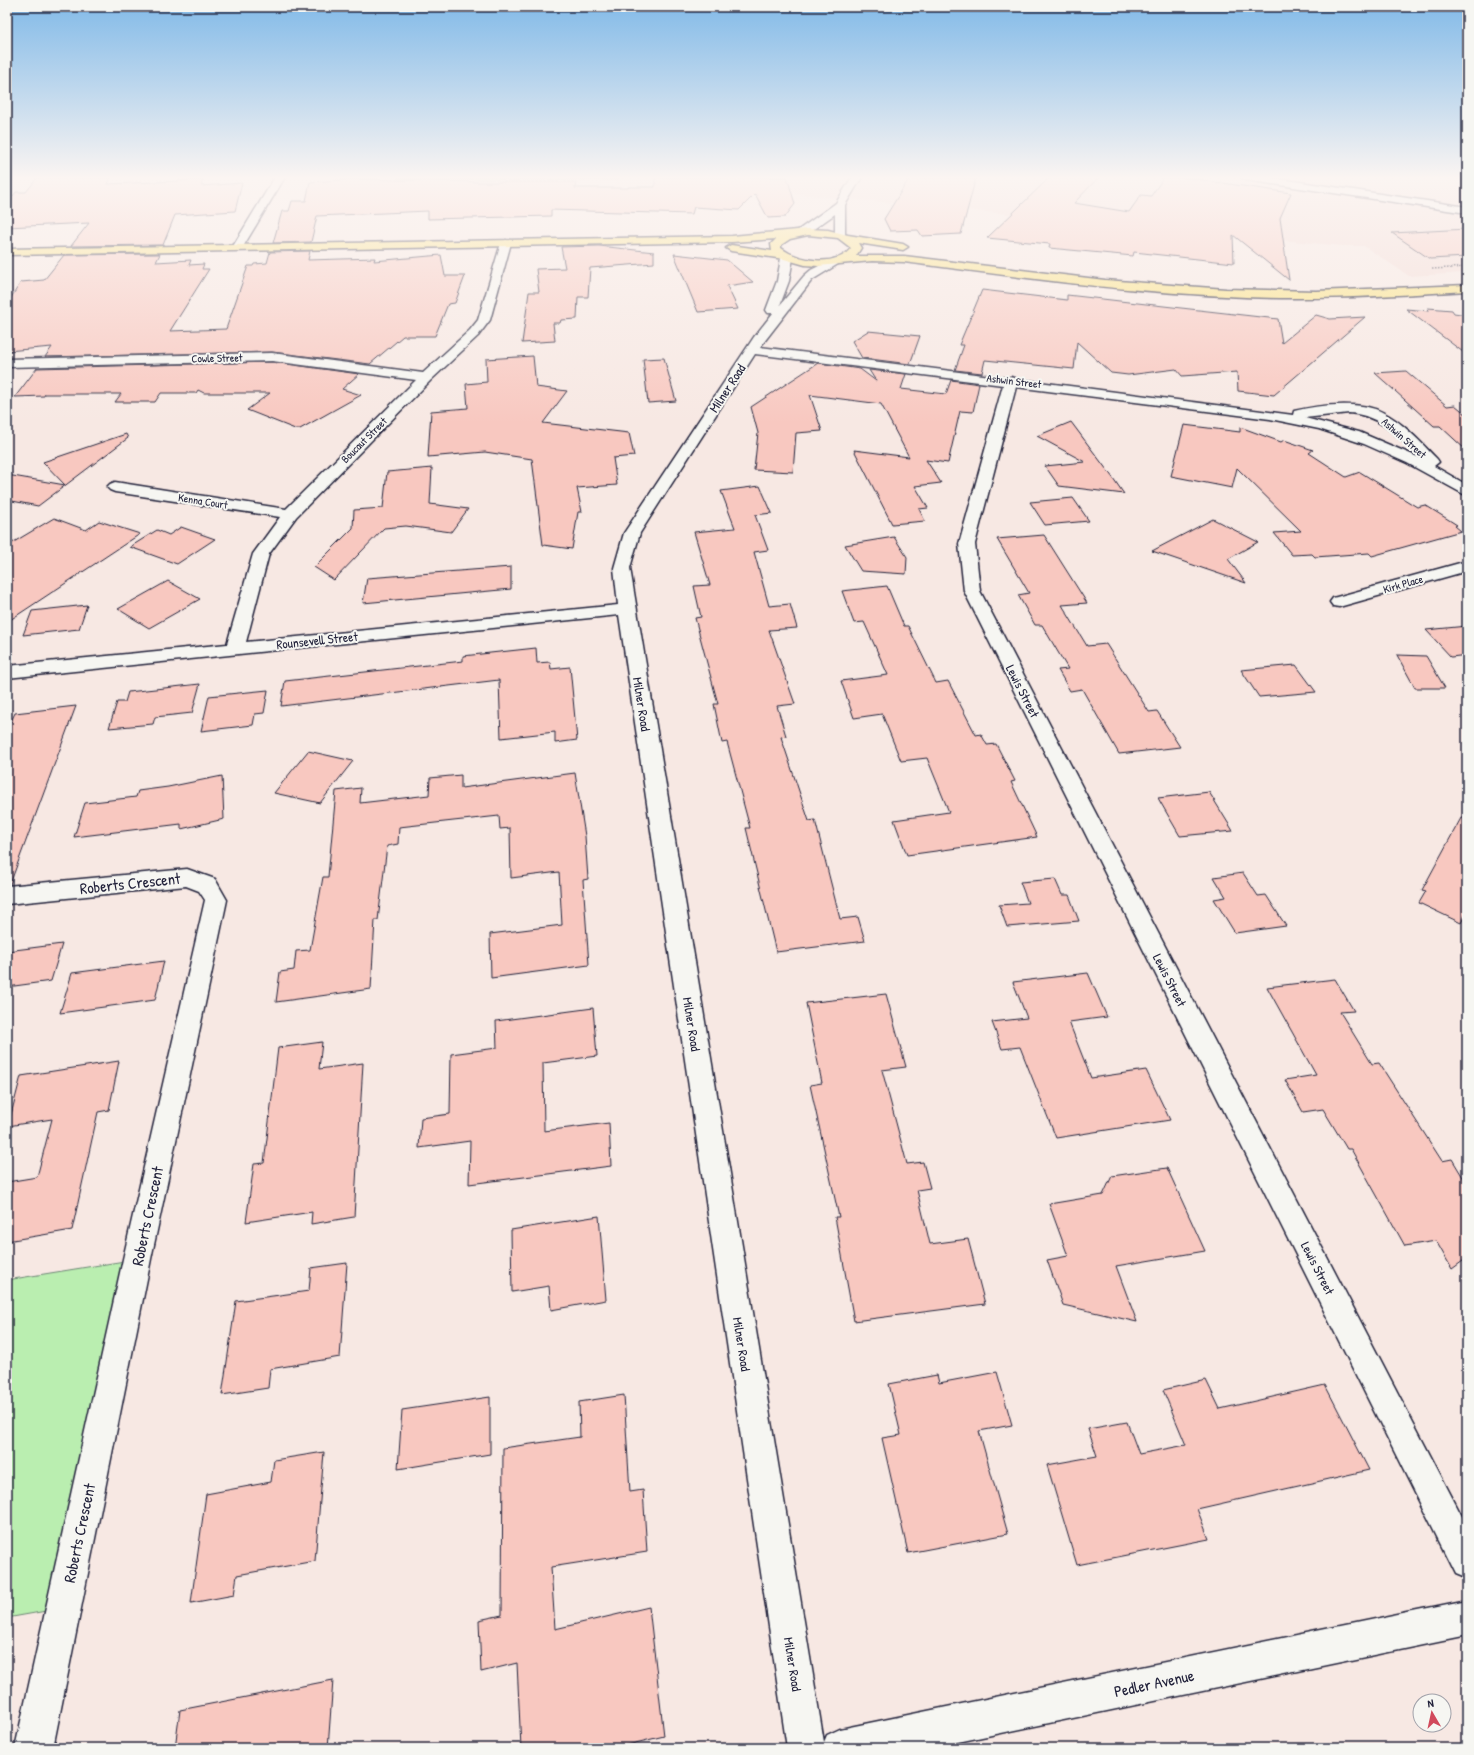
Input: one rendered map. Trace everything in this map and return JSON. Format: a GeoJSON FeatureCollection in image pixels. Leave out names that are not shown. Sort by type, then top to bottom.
{"type":"FeatureCollection","features":[{"type":"Feature","properties":{"kind":"main road"},"geometry":{"type":"LineString","coordinates":[[794,259],[808,262],[858,259]]}},
{"type":"Feature","properties":{"kind":"main road"},"geometry":{"type":"LineString","coordinates":[[901,259],[1114,284],[1226,293],[1330,294],[1467,288]]}},
{"type":"Feature","properties":{"kind":"street","name":"Boucaut Street"},"geometry":{"type":"LineString","coordinates":[[235,648],[261,554],[290,514],[426,377],[474,333],[484,320],[501,259]]}},
{"type":"Feature","properties":{"kind":"street","name":"Milner Road"},"geometry":{"type":"LineString","coordinates":[[756,344],[781,288],[785,259]]}},
{"type":"Feature","properties":{"kind":"street","name":"Milner Road"},"geometry":{"type":"LineString","coordinates":[[806,1748],[627,609],[622,568],[632,533],[756,344],[808,278],[815,272],[840,260]]}},
{"type":"Feature","properties":{"kind":"street","name":"Ashwin Street"},"geometry":{"type":"LineString","coordinates":[[756,344],[1011,381],[1275,416],[1354,435],[1405,456],[1467,491]]}},
{"type":"Feature","properties":{"kind":"street","name":"Cowle Street"},"geometry":{"type":"LineString","coordinates":[[7,363],[272,357],[426,377]]}},
{"type":"Feature","properties":{"kind":"street","name":"Lewis Street"},"geometry":{"type":"LineString","coordinates":[[1011,381],[967,544],[972,591],[1467,1561]]}},
{"type":"Feature","properties":{"kind":"street","name":"Ashwin Street"},"geometry":{"type":"LineString","coordinates":[[1275,416],[1346,410],[1372,413],[1392,425],[1454,483]]}},
{"type":"Feature","properties":{"kind":"street","name":"Kenna Court"},"geometry":{"type":"LineString","coordinates":[[115,487],[290,514]]}},
{"type":"Feature","properties":{"kind":"street","name":"Kirk Place"},"geometry":{"type":"LineString","coordinates":[[1339,602],[1467,566]]}},
{"type":"Feature","properties":{"kind":"street","name":"Rounsevell Street"},"geometry":{"type":"LineString","coordinates":[[7,672],[627,609]]}},
{"type":"Feature","properties":{"kind":"street","name":"Roberts Crescent"},"geometry":{"type":"LineString","coordinates":[[7,895],[187,877],[207,885],[216,900],[137,1259],[34,1748]]}},
{"type":"Feature","properties":{"kind":"street","name":"Pedler Avenue"},"geometry":{"type":"LineString","coordinates":[[840,1748],[1467,1618]]}},
{"type":"Feature","properties":{"kind":"path"},"geometry":{"type":"LineString","coordinates":[[1429,269],[1467,267]]}},
{"type":"Feature","properties":{"kind":"shaded area"},"geometry":{"type":"Polygon","coordinates":[[[1383,259],[1467,259],[1467,273],[1409,276],[1383,259]]]}},
{"type":"Feature","properties":{"kind":"green space"},"geometry":{"type":"Polygon","coordinates":[[[137,1259],[63,1608],[7,1618],[7,1280],[137,1259]]]}},
{"type":"Feature","properties":{"kind":"building"},"geometry":{"type":"Polygon","coordinates":[[[61,259],[158,259],[156,262],[191,260],[189,265],[204,264],[202,269],[209,269],[170,331],[226,329],[248,266],[267,263],[268,259],[375,259],[374,261],[397,259],[442,259],[445,276],[465,276],[455,303],[448,304],[435,336],[403,336],[370,364],[272,352],[45,357],[52,347],[7,351],[7,304],[21,282],[44,280],[61,259]]]}},
{"type":"Feature","properties":{"kind":"building"},"geometry":{"type":"Polygon","coordinates":[[[563,259],[654,259],[654,263],[590,268],[588,297],[578,297],[577,319],[561,320],[560,323],[553,323],[555,341],[522,343],[529,292],[539,292],[536,269],[565,268],[563,259]]]}},
{"type":"Feature","properties":{"kind":"building"},"geometry":{"type":"Polygon","coordinates":[[[676,259],[727,260],[753,282],[727,286],[738,309],[698,312],[676,259]]]}},
{"type":"Feature","properties":{"kind":"building"},"geometry":{"type":"Polygon","coordinates":[[[1197,259],[1234,259],[1234,263],[1197,259]]]}},
{"type":"Feature","properties":{"kind":"building"},"geometry":{"type":"Polygon","coordinates":[[[1263,259],[1286,259],[1289,280],[1263,259]]]}},
{"type":"Feature","properties":{"kind":"building"},"geometry":{"type":"Polygon","coordinates":[[[982,290],[1067,300],[1067,295],[1278,319],[1282,343],[1316,315],[1330,319],[1365,317],[1274,395],[1238,391],[1237,372],[1182,376],[1176,369],[1128,375],[1111,373],[1077,342],[1074,369],[985,360],[982,373],[955,370],[964,345],[959,345],[982,290]]]}},
{"type":"Feature","properties":{"kind":"building"},"geometry":{"type":"Polygon","coordinates":[[[1428,308],[1452,310],[1454,313],[1467,315],[1467,355],[1406,309],[1429,311],[1428,308]]]}},
{"type":"Feature","properties":{"kind":"building"},"geometry":{"type":"Polygon","coordinates":[[[868,331],[920,336],[910,364],[862,358],[852,341],[868,331]]]}},
{"type":"Feature","properties":{"kind":"building"},"geometry":{"type":"Polygon","coordinates":[[[533,356],[536,387],[567,391],[543,423],[629,433],[634,456],[613,458],[617,485],[577,488],[582,512],[578,512],[572,549],[543,545],[532,459],[485,452],[428,457],[431,411],[468,408],[466,384],[487,382],[486,359],[533,356]]]}},
{"type":"Feature","properties":{"kind":"building"},"geometry":{"type":"Polygon","coordinates":[[[664,358],[676,401],[648,403],[643,359],[664,358]]]}},
{"type":"Feature","properties":{"kind":"building"},"geometry":{"type":"Polygon","coordinates":[[[272,362],[359,374],[342,389],[361,395],[300,429],[295,429],[247,410],[270,393],[204,393],[198,390],[196,393],[161,393],[155,402],[115,402],[121,394],[45,394],[44,396],[15,397],[37,368],[272,362]]]}},
{"type":"Feature","properties":{"kind":"building"},"geometry":{"type":"Polygon","coordinates":[[[818,363],[860,369],[876,381],[869,370],[906,374],[901,389],[946,394],[951,380],[979,384],[973,412],[960,411],[948,463],[926,460],[941,483],[915,486],[928,508],[919,509],[925,521],[892,524],[854,450],[909,457],[881,404],[810,395],[822,431],[796,433],[793,472],[754,470],[758,433],[751,407],[818,363]]]}},
{"type":"Feature","properties":{"kind":"building"},"geometry":{"type":"Polygon","coordinates":[[[1406,371],[1447,406],[1455,405],[1467,415],[1467,451],[1440,426],[1434,426],[1375,373],[1406,371]]]}},
{"type":"Feature","properties":{"kind":"building"},"geometry":{"type":"Polygon","coordinates":[[[1071,422],[1124,494],[1059,486],[1045,466],[1085,462],[1037,436],[1071,422]]]}},
{"type":"Feature","properties":{"kind":"building"},"geometry":{"type":"Polygon","coordinates":[[[1184,425],[1240,432],[1240,427],[1281,442],[1284,440],[1313,450],[1309,453],[1346,477],[1360,472],[1417,507],[1425,505],[1457,525],[1455,526],[1461,531],[1372,556],[1369,553],[1315,557],[1312,554],[1292,555],[1274,533],[1301,531],[1237,468],[1232,488],[1171,476],[1184,425]]]}},
{"type":"Feature","properties":{"kind":"building"},"geometry":{"type":"Polygon","coordinates":[[[126,434],[128,438],[38,506],[7,500],[7,475],[65,485],[43,462],[126,434]]]}},
{"type":"Feature","properties":{"kind":"building"},"geometry":{"type":"Polygon","coordinates":[[[432,468],[430,504],[468,509],[451,532],[406,526],[384,528],[334,580],[314,567],[353,528],[354,510],[383,508],[387,472],[432,468]]]}},
{"type":"Feature","properties":{"kind":"building"},"geometry":{"type":"Polygon","coordinates":[[[760,486],[772,513],[755,515],[768,550],[754,552],[769,606],[790,604],[797,628],[769,630],[795,704],[777,706],[786,736],[781,737],[809,821],[815,820],[840,919],[858,917],[865,941],[776,952],[746,828],[750,828],[727,742],[722,743],[714,704],[718,704],[695,618],[701,617],[694,586],[710,585],[694,532],[735,528],[721,491],[760,486]]]}},
{"type":"Feature","properties":{"kind":"building"},"geometry":{"type":"Polygon","coordinates":[[[1073,498],[1089,521],[1045,525],[1030,502],[1073,498]]]}},
{"type":"Feature","properties":{"kind":"building"},"geometry":{"type":"Polygon","coordinates":[[[54,518],[86,530],[99,521],[140,534],[7,622],[7,546],[54,518]]]}},
{"type":"Feature","properties":{"kind":"building"},"geometry":{"type":"Polygon","coordinates":[[[1213,519],[1258,542],[1228,559],[1246,583],[1152,551],[1213,519]]]}},
{"type":"Feature","properties":{"kind":"building"},"geometry":{"type":"Polygon","coordinates":[[[181,527],[215,539],[177,564],[130,547],[157,530],[169,535],[181,527]]]}},
{"type":"Feature","properties":{"kind":"building"},"geometry":{"type":"Polygon","coordinates":[[[1044,535],[1087,603],[1062,605],[1087,646],[1106,644],[1149,712],[1157,711],[1180,747],[1119,754],[1082,689],[1070,691],[1058,670],[1068,669],[1042,625],[1035,625],[1018,595],[1029,593],[997,539],[1044,535]]]}},
{"type":"Feature","properties":{"kind":"building"},"geometry":{"type":"Polygon","coordinates":[[[894,537],[907,557],[906,574],[861,571],[845,545],[894,537]]]}},
{"type":"Feature","properties":{"kind":"building"},"geometry":{"type":"Polygon","coordinates":[[[511,567],[511,589],[363,603],[367,578],[511,567]]]}},
{"type":"Feature","properties":{"kind":"building"},"geometry":{"type":"Polygon","coordinates":[[[168,581],[200,599],[149,628],[118,609],[168,581]]]}},
{"type":"Feature","properties":{"kind":"building"},"geometry":{"type":"Polygon","coordinates":[[[887,586],[904,626],[908,626],[936,683],[948,681],[976,735],[981,734],[987,745],[996,744],[1015,781],[1011,782],[1037,837],[907,855],[894,820],[949,812],[927,758],[901,761],[882,714],[854,718],[841,681],[888,675],[864,622],[854,623],[842,591],[887,586]]]}},
{"type":"Feature","properties":{"kind":"building"},"geometry":{"type":"Polygon","coordinates":[[[87,605],[79,629],[23,635],[32,611],[87,605]]]}},
{"type":"Feature","properties":{"kind":"building"},"geometry":{"type":"Polygon","coordinates":[[[1467,626],[1467,655],[1451,657],[1426,630],[1467,626]]]}},
{"type":"Feature","properties":{"kind":"building"},"geometry":{"type":"Polygon","coordinates":[[[536,648],[537,663],[550,662],[551,669],[570,667],[577,740],[555,743],[555,732],[501,738],[499,680],[281,706],[285,681],[463,661],[463,656],[536,648]]]}},
{"type":"Feature","properties":{"kind":"building"},"geometry":{"type":"Polygon","coordinates":[[[1397,655],[1426,656],[1445,688],[1415,688],[1397,655]]]}},
{"type":"Feature","properties":{"kind":"building"},"geometry":{"type":"Polygon","coordinates":[[[1296,665],[1316,692],[1259,697],[1241,670],[1296,665]]]}},
{"type":"Feature","properties":{"kind":"building"},"geometry":{"type":"Polygon","coordinates":[[[200,684],[192,713],[155,717],[153,724],[109,728],[117,702],[125,702],[128,692],[200,684]]]}},
{"type":"Feature","properties":{"kind":"building"},"geometry":{"type":"Polygon","coordinates":[[[268,690],[264,713],[255,714],[253,725],[201,731],[209,696],[268,690]]]}},
{"type":"Feature","properties":{"kind":"building"},"geometry":{"type":"Polygon","coordinates":[[[76,706],[10,884],[7,884],[7,730],[15,713],[76,706]]]}},
{"type":"Feature","properties":{"kind":"building"},"geometry":{"type":"Polygon","coordinates":[[[308,751],[353,761],[320,803],[274,793],[308,751]]]}},
{"type":"Feature","properties":{"kind":"building"},"geometry":{"type":"Polygon","coordinates":[[[575,773],[585,836],[588,879],[583,880],[589,965],[491,978],[490,934],[562,925],[559,872],[511,878],[510,828],[500,829],[499,816],[399,827],[398,844],[387,846],[378,920],[375,920],[371,989],[276,1002],[280,972],[294,970],[296,951],[310,950],[323,877],[328,877],[336,791],[361,788],[360,803],[429,795],[430,778],[461,775],[461,788],[575,773]]]}},
{"type":"Feature","properties":{"kind":"building"},"geometry":{"type":"Polygon","coordinates":[[[222,776],[224,819],[181,829],[181,824],[74,837],[85,803],[136,797],[138,791],[168,787],[222,776]]]}},
{"type":"Feature","properties":{"kind":"building"},"geometry":{"type":"Polygon","coordinates":[[[1209,792],[1233,831],[1180,836],[1158,798],[1209,792]]]}},
{"type":"Feature","properties":{"kind":"building"},"geometry":{"type":"Polygon","coordinates":[[[1467,807],[1467,911],[1461,923],[1419,903],[1426,891],[1422,890],[1467,807]]]}},
{"type":"Feature","properties":{"kind":"building"},"geometry":{"type":"Polygon","coordinates":[[[1243,873],[1258,896],[1266,895],[1286,926],[1235,933],[1214,899],[1226,897],[1214,877],[1243,873]]]}},
{"type":"Feature","properties":{"kind":"building"},"geometry":{"type":"Polygon","coordinates":[[[1055,879],[1062,895],[1069,895],[1079,921],[1007,927],[999,905],[1028,903],[1020,882],[1055,879]]]}},
{"type":"Feature","properties":{"kind":"building"},"geometry":{"type":"Polygon","coordinates":[[[62,944],[51,981],[7,987],[7,951],[62,944]]]}},
{"type":"Feature","properties":{"kind":"building"},"geometry":{"type":"Polygon","coordinates":[[[164,961],[155,1000],[60,1013],[72,973],[164,961]]]}},
{"type":"Feature","properties":{"kind":"building"},"geometry":{"type":"Polygon","coordinates":[[[1088,973],[1107,1017],[1069,1022],[1091,1078],[1146,1070],[1170,1120],[1056,1138],[1020,1047],[1002,1049],[992,1022],[1027,1018],[1013,982],[1088,973]]]}},
{"type":"Feature","properties":{"kind":"building"},"geometry":{"type":"Polygon","coordinates":[[[1335,979],[1354,1011],[1340,1012],[1372,1064],[1379,1063],[1442,1161],[1452,1159],[1467,1184],[1467,1258],[1452,1269],[1436,1241],[1405,1246],[1351,1149],[1347,1149],[1323,1109],[1303,1112],[1285,1080],[1316,1075],[1267,987],[1335,979]]]}},
{"type":"Feature","properties":{"kind":"building"},"geometry":{"type":"Polygon","coordinates":[[[886,994],[906,1067],[882,1070],[907,1164],[923,1162],[930,1188],[917,1190],[930,1244],[968,1239],[985,1304],[854,1321],[835,1217],[839,1217],[810,1085],[822,1083],[806,1003],[886,994]]]}},
{"type":"Feature","properties":{"kind":"building"},"geometry":{"type":"Polygon","coordinates":[[[593,1008],[597,1056],[543,1063],[544,1131],[609,1123],[611,1166],[469,1184],[470,1141],[419,1148],[421,1118],[450,1114],[451,1054],[497,1048],[496,1021],[593,1008]]]}},
{"type":"Feature","properties":{"kind":"building"},"geometry":{"type":"Polygon","coordinates":[[[322,1042],[319,1069],[363,1063],[354,1217],[311,1224],[312,1212],[246,1222],[254,1164],[264,1163],[278,1048],[322,1042]]]}},
{"type":"Feature","properties":{"kind":"building"},"geometry":{"type":"Polygon","coordinates":[[[119,1061],[109,1110],[98,1112],[72,1230],[7,1241],[7,1182],[37,1177],[52,1119],[8,1126],[21,1076],[119,1061]]]}},
{"type":"Feature","properties":{"kind":"building"},"geometry":{"type":"Polygon","coordinates":[[[1167,1168],[1205,1251],[1116,1266],[1137,1322],[1063,1305],[1047,1260],[1068,1256],[1049,1204],[1103,1195],[1112,1176],[1167,1168]]]}},
{"type":"Feature","properties":{"kind":"building"},"geometry":{"type":"Polygon","coordinates":[[[599,1216],[606,1300],[551,1310],[549,1286],[512,1292],[511,1230],[599,1216]]]}},
{"type":"Feature","properties":{"kind":"building"},"geometry":{"type":"Polygon","coordinates":[[[347,1263],[340,1357],[270,1369],[268,1388],[222,1395],[236,1301],[309,1291],[311,1268],[347,1263]]]}},
{"type":"Feature","properties":{"kind":"building"},"geometry":{"type":"Polygon","coordinates":[[[997,1372],[1012,1425],[979,1431],[1008,1534],[908,1553],[882,1438],[901,1435],[889,1384],[937,1375],[939,1383],[997,1372]]]}},
{"type":"Feature","properties":{"kind":"building"},"geometry":{"type":"Polygon","coordinates":[[[1206,1380],[1220,1409],[1325,1385],[1369,1470],[1197,1509],[1209,1539],[1077,1565],[1047,1465],[1097,1456],[1088,1429],[1127,1422],[1139,1454],[1186,1445],[1163,1390],[1206,1380]]]}},
{"type":"Feature","properties":{"kind":"building"},"geometry":{"type":"Polygon","coordinates":[[[624,1395],[630,1492],[643,1490],[647,1552],[551,1567],[555,1629],[649,1607],[664,1736],[615,1748],[521,1748],[517,1663],[481,1672],[479,1620],[502,1615],[503,1448],[580,1437],[579,1402],[624,1395]]]}},
{"type":"Feature","properties":{"kind":"building"},"geometry":{"type":"Polygon","coordinates":[[[490,1397],[490,1454],[398,1469],[402,1410],[490,1397]]]}},
{"type":"Feature","properties":{"kind":"building"},"geometry":{"type":"Polygon","coordinates":[[[324,1452],[315,1561],[237,1575],[234,1595],[191,1603],[206,1494],[271,1482],[274,1460],[324,1452]]]}},
{"type":"Feature","properties":{"kind":"building"},"geometry":{"type":"Polygon","coordinates":[[[333,1680],[328,1748],[175,1748],[180,1710],[333,1680]]]}}]}
